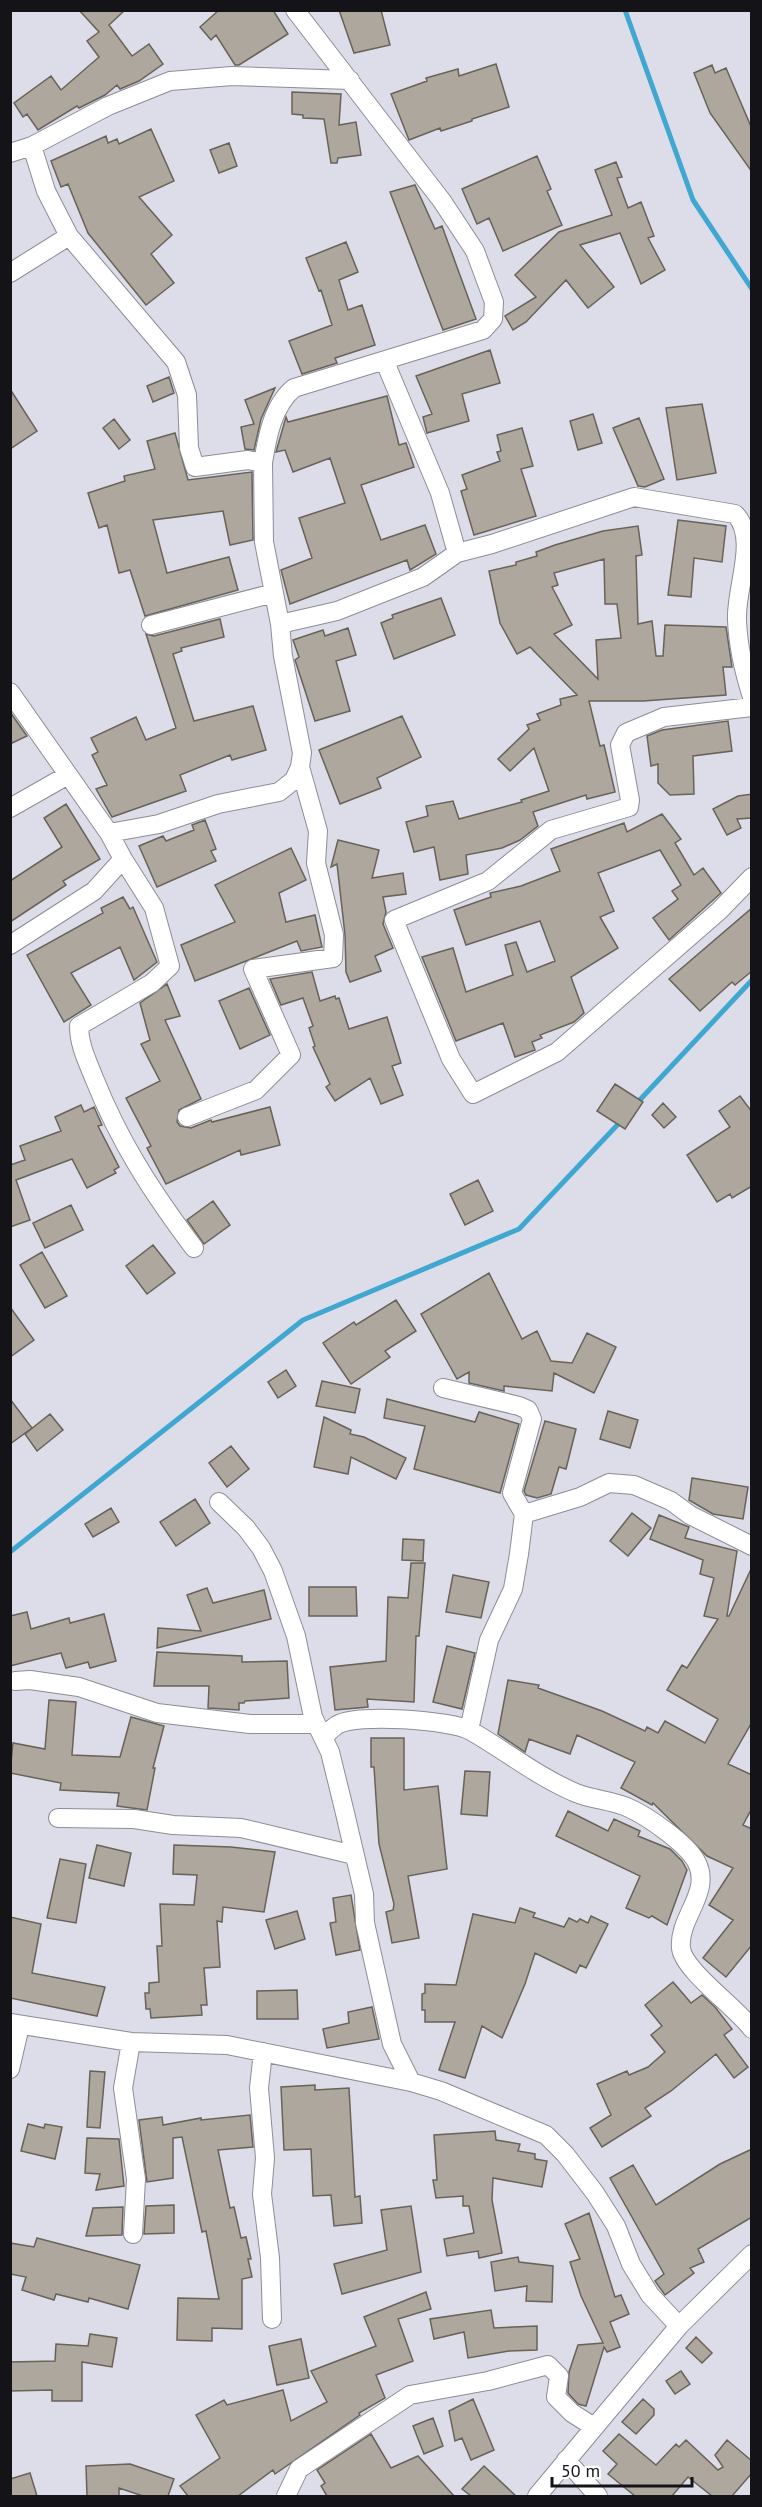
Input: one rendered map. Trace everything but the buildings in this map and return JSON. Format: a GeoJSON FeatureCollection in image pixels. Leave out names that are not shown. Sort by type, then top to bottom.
{"type":"FeatureCollection","features":[{"type":"Feature","properties":{"kind":"street"},"geometry":{"type":"LineString","coordinates":[[109,833],[159,824],[218,804],[279,792],[294,780],[300,767],[302,753],[264,542],[263,463],[267,437],[284,396],[294,388],[354,368],[386,362],[483,330],[493,319],[494,302],[475,251],[442,201],[295,10]]}},
{"type":"Feature","properties":{"kind":"street"},"geometry":{"type":"LineString","coordinates":[[10,153],[32,146],[108,106],[170,81],[193,77],[232,76],[350,80]]}},
{"type":"Feature","properties":{"kind":"street"},"geometry":{"type":"LineString","coordinates":[[32,146],[46,192],[69,236],[176,362],[187,395],[189,448],[195,467],[248,460],[263,463]]}},
{"type":"Feature","properties":{"kind":"street"},"geometry":{"type":"LineString","coordinates":[[10,273],[69,236]]}},
{"type":"Feature","properties":{"kind":"street"},"geometry":{"type":"LineString","coordinates":[[386,362],[440,493],[457,553]]}},
{"type":"Feature","properties":{"kind":"street"},"geometry":{"type":"LineString","coordinates":[[280,624],[337,611],[391,590],[423,577],[457,553],[634,497],[735,514],[743,523],[747,539],[747,569],[737,618],[741,660],[752,697]]}},
{"type":"Feature","properties":{"kind":"street"},"geometry":{"type":"LineString","coordinates":[[151,625],[274,593]]}},
{"type":"Feature","properties":{"kind":"street"},"geometry":{"type":"LineString","coordinates":[[10,692],[109,833],[154,908],[170,966],[152,983],[79,1026],[79,1040],[109,1116],[148,1187],[194,1248]]}},
{"type":"Feature","properties":{"kind":"street"},"geometry":{"type":"LineString","coordinates":[[752,707],[664,717],[626,733],[620,745],[630,800],[628,807],[551,830],[488,881],[394,920],[451,1059],[473,1094],[557,1052],[719,911],[752,877]]}},
{"type":"Feature","properties":{"kind":"street"},"geometry":{"type":"LineString","coordinates":[[187,1117],[256,1090],[291,1055],[253,969],[333,958],[334,935],[316,863],[318,831],[300,767]]}},
{"type":"Feature","properties":{"kind":"street"},"geometry":{"type":"LineString","coordinates":[[10,808],[68,775]]}},
{"type":"Feature","properties":{"kind":"street"},"geometry":{"type":"LineString","coordinates":[[10,945],[94,891],[123,859]]}},
{"type":"Feature","properties":{"kind":"street"},"geometry":{"type":"LineString","coordinates":[[443,1388],[528,1410],[532,1419],[512,1493],[524,1514],[513,1589],[489,1640],[469,1730]]}},
{"type":"Feature","properties":{"kind":"street"},"geometry":{"type":"LineString","coordinates":[[524,1514],[580,1497],[609,1483],[634,1485],[671,1501],[690,1515],[752,1546]]}},
{"type":"Feature","properties":{"kind":"street"},"geometry":{"type":"LineString","coordinates":[[219,1502],[246,1528],[273,1571],[296,1636],[320,1731],[330,1752],[364,1894],[365,1923],[392,2044],[411,2082]]}},
{"type":"Feature","properties":{"kind":"street"},"geometry":{"type":"LineString","coordinates":[[15,1681],[30,1680],[79,1687],[157,1713],[250,1724],[320,1731],[360,1719],[443,1722],[469,1730],[503,1753],[577,1794],[628,1807],[682,1845],[696,1861],[700,1875],[700,1890],[683,1933],[681,1948],[687,1962],[746,2008],[752,2029]]}},
{"type":"Feature","properties":{"kind":"street"},"geometry":{"type":"LineString","coordinates":[[58,1818],[134,1820],[173,1825],[241,1828],[354,1855]]}},
{"type":"Feature","properties":{"kind":"street"},"geometry":{"type":"LineString","coordinates":[[10,2069],[15,2024],[131,2042],[227,2044],[411,2082],[441,2091],[546,2135],[566,2154],[616,2226],[631,2264],[650,2295],[679,2326]]}},
{"type":"Feature","properties":{"kind":"street"},"geometry":{"type":"LineString","coordinates":[[131,2042],[123,2088],[136,2180],[133,2234]]}},
{"type":"Feature","properties":{"kind":"street"},"geometry":{"type":"LineString","coordinates":[[263,2052],[259,2088],[265,2158],[262,2194],[270,2258],[272,2319]]}},
{"type":"Feature","properties":{"kind":"street"},"geometry":{"type":"LineString","coordinates":[[537,2496],[679,2326],[752,2254]]}},
{"type":"Feature","properties":{"kind":"street"},"geometry":{"type":"LineString","coordinates":[[286,2496],[299,2469],[410,2395],[440,2387],[488,2381],[548,2366],[559,2376],[556,2397],[572,2413],[594,2427]]}},
{"type":"Feature","properties":{"kind":"street"},"geometry":{"type":"LineString","coordinates":[[566,2460],[598,2496]]}},
{"type":"Feature","properties":{"kind":"waterway"},"geometry":{"type":"LineString","coordinates":[[625,10],[693,200],[752,289]]}},
{"type":"Feature","properties":{"kind":"waterway"},"geometry":{"type":"LineString","coordinates":[[636,1104],[752,980]]}},
{"type":"Feature","properties":{"kind":"waterway"},"geometry":{"type":"LineString","coordinates":[[10,1552],[303,1320],[519,1229],[622,1120]]}}]}
